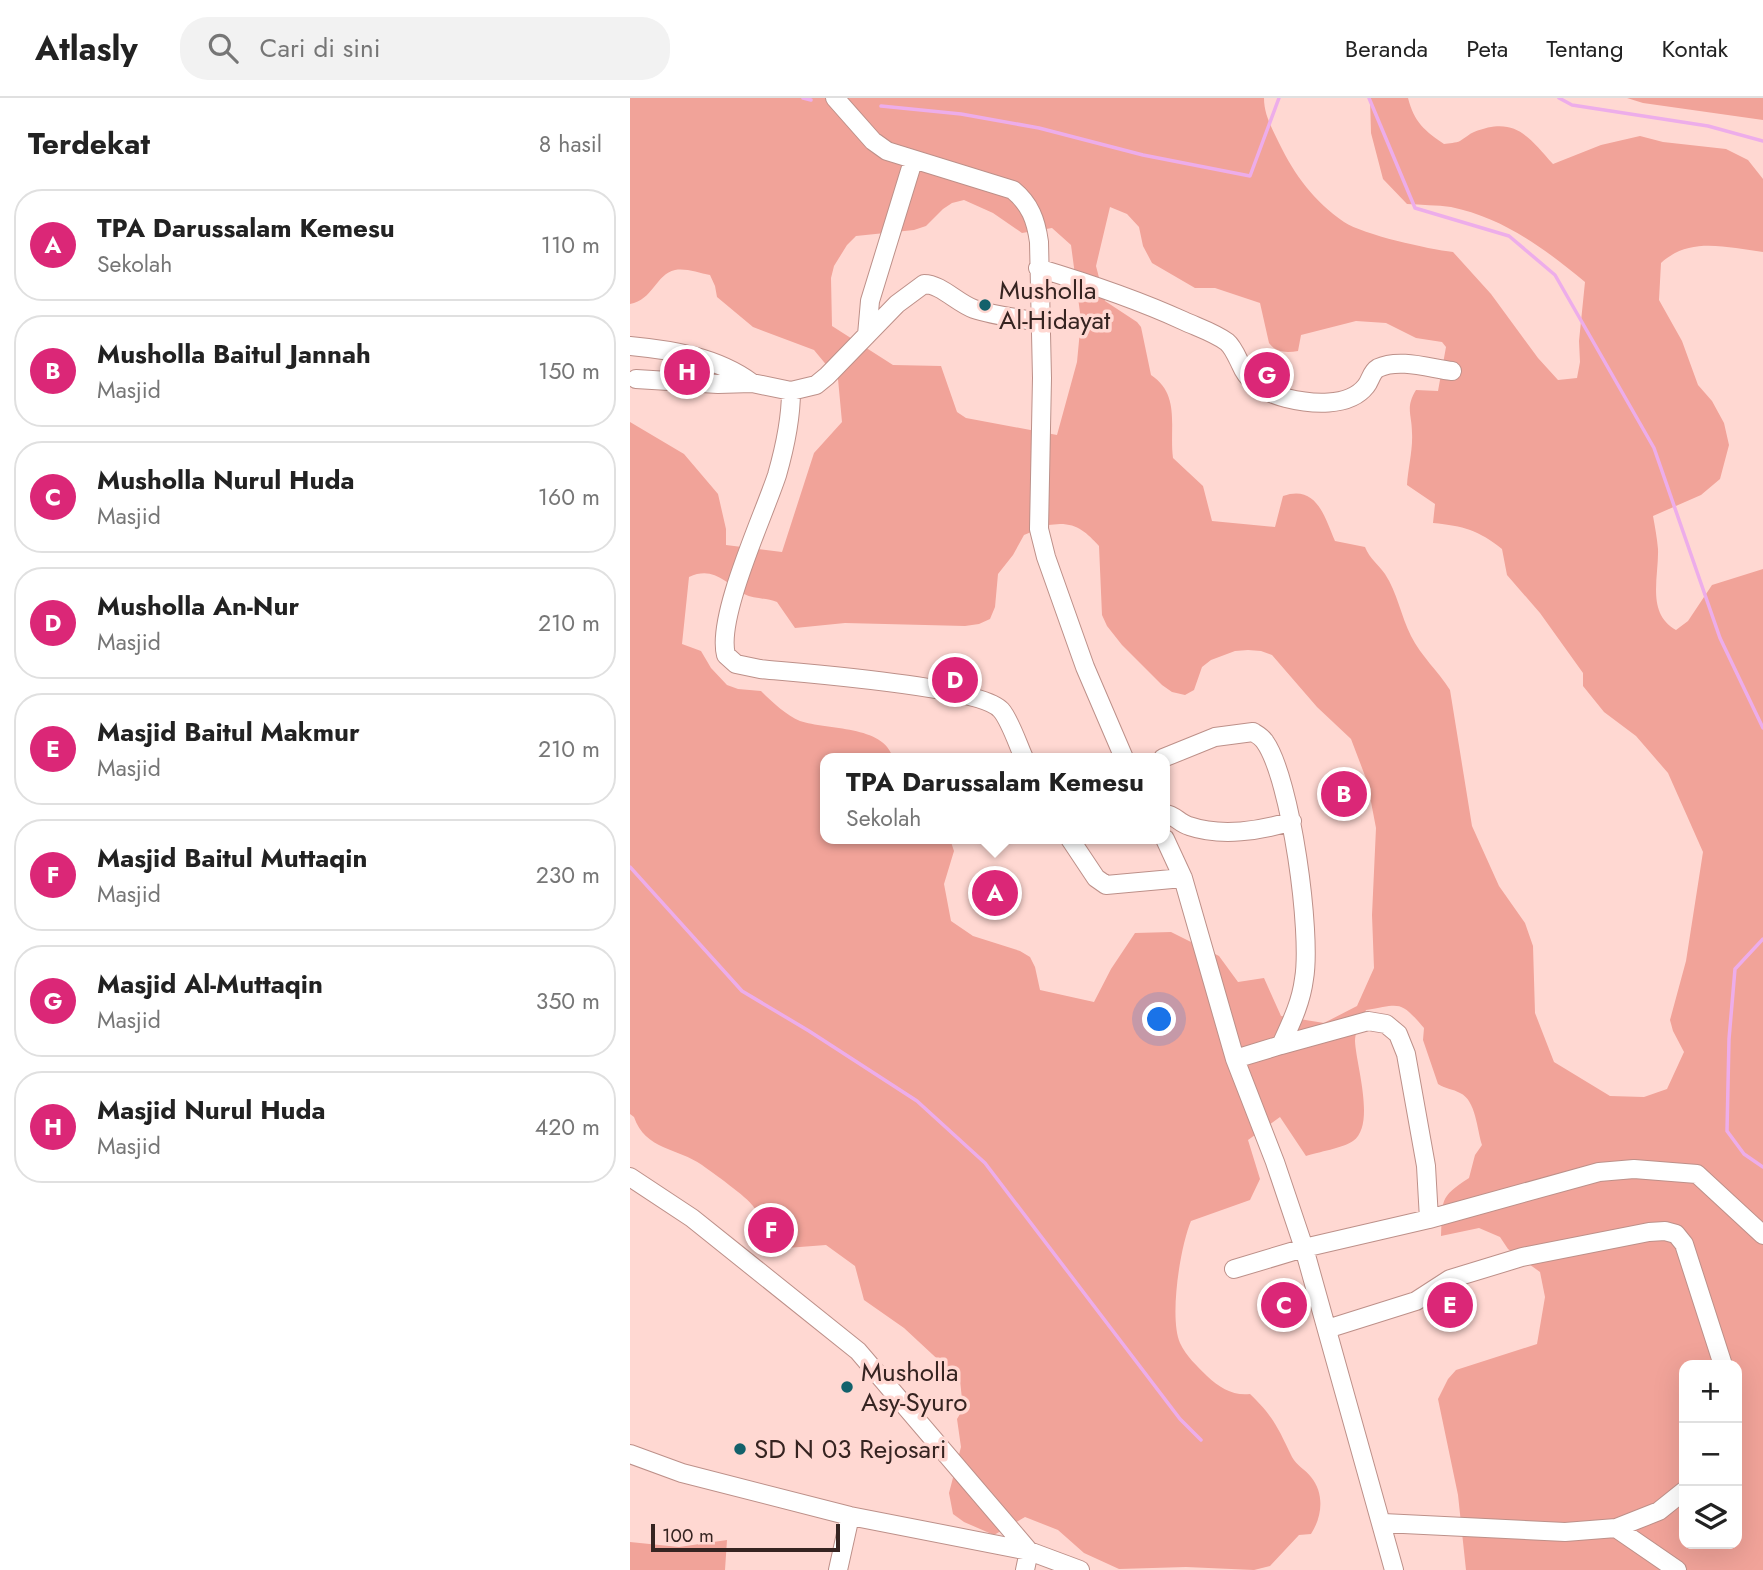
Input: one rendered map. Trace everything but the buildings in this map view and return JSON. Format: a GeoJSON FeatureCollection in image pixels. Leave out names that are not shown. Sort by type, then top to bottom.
{"type":"FeatureCollection","features":[{"type":"Feature","properties":{"kind":"street"},"geometry":{"type":"LineString","coordinates":[[835,98],[873,141],[887,151],[1013,190],[1024,200],[1037,225],[1042,378],[1039,529],[1046,557],[1085,667],[1122,753]]}},
{"type":"Feature","properties":{"kind":"street"},"geometry":{"type":"LineString","coordinates":[[867,335],[870,301],[913,161]]}},
{"type":"Feature","properties":{"kind":"street"},"geometry":{"type":"LineString","coordinates":[[1038,268],[1127,297],[1226,341],[1249,380],[1262,390],[1287,398],[1324,402],[1343,400],[1359,393],[1378,368],[1397,364],[1451,371]]}},
{"type":"Feature","properties":{"kind":"street"},"geometry":{"type":"LineString","coordinates":[[636,379],[718,384],[752,383],[792,391],[816,385],[912,292],[919,286],[929,284],[960,304],[977,310],[1040,322]]}},
{"type":"Feature","properties":{"kind":"street"},"geometry":{"type":"LineString","coordinates":[[630,346],[663,349],[722,365],[752,383]]}},
{"type":"Feature","properties":{"kind":"street"},"geometry":{"type":"LineString","coordinates":[[792,391],[789,425],[777,475],[738,580],[724,641],[726,654],[736,664],[760,670],[958,692],[992,703],[1002,711],[1022,753]]}},
{"type":"Feature","properties":{"kind":"street"},"geometry":{"type":"LineString","coordinates":[[1170,755],[1214,737],[1253,732],[1266,743],[1276,765],[1292,821],[1305,938],[1305,977],[1298,1006],[1281,1045]]}},
{"type":"Feature","properties":{"kind":"street"},"geometry":{"type":"LineString","coordinates":[[1170,816],[1190,827],[1210,830],[1258,830],[1292,821]]}},
{"type":"Feature","properties":{"kind":"street"},"geometry":{"type":"LineString","coordinates":[[1073,844],[1096,878],[1106,885],[1183,878]]}},
{"type":"Feature","properties":{"kind":"street"},"geometry":{"type":"LineString","coordinates":[[1167,844],[1183,878],[1235,1059],[1275,1162],[1304,1248],[1383,1522],[1394,1570]]}},
{"type":"Feature","properties":{"kind":"street"},"geometry":{"type":"LineString","coordinates":[[1235,1059],[1339,1027],[1368,1021],[1385,1024],[1398,1034],[1406,1054],[1426,1166],[1429,1219]]}},
{"type":"Feature","properties":{"kind":"street"},"geometry":{"type":"LineString","coordinates":[[1234,1269],[1304,1248],[1429,1219],[1599,1172],[1634,1168],[1697,1174],[1763,1235]]}},
{"type":"Feature","properties":{"kind":"street"},"geometry":{"type":"LineString","coordinates":[[630,1177],[692,1218],[858,1351],[1029,1550]]}},
{"type":"Feature","properties":{"kind":"street"},"geometry":{"type":"LineString","coordinates":[[1327,1329],[1416,1301],[1450,1279],[1522,1258],[1665,1231],[1676,1234],[1684,1244],[1721,1360]]}},
{"type":"Feature","properties":{"kind":"street"},"geometry":{"type":"LineString","coordinates":[[630,1454],[682,1473],[850,1516],[1029,1550],[1080,1570]]}},
{"type":"Feature","properties":{"kind":"street"},"geometry":{"type":"LineString","coordinates":[[1383,1522],[1564,1532],[1616,1528],[1659,1511],[1679,1495]]}},
{"type":"Feature","properties":{"kind":"street"},"geometry":{"type":"LineString","coordinates":[[838,1570],[850,1516]]}},
{"type":"Feature","properties":{"kind":"street"},"geometry":{"type":"LineString","coordinates":[[1616,1528],[1677,1570]]}},
{"type":"Feature","properties":{"kind":"street"},"geometry":{"type":"LineString","coordinates":[[1025,1570],[1029,1550]]}},
{"type":"Feature","properties":{"kind":"shaded area"},"geometry":{"type":"Polygon","coordinates":[[[630,98],[1264,98],[1269,121],[1285,155],[1306,187],[1323,205],[1344,222],[1366,232],[1413,245],[1453,252],[1491,294],[1538,358],[1558,380],[1577,378],[1585,282],[1523,236],[1489,219],[1451,207],[1407,204],[1383,179],[1371,133],[1370,98],[1408,98],[1421,125],[1444,144],[1458,142],[1472,133],[1488,128],[1510,128],[1528,137],[1553,164],[1601,145],[1640,136],[1663,142],[1726,149],[1748,160],[1763,179],[1763,252],[1697,247],[1684,249],[1661,263],[1659,300],[1682,341],[1698,385],[1712,401],[1724,423],[1729,445],[1720,479],[1701,495],[1653,516],[1658,549],[1657,604],[1667,623],[1676,630],[1688,621],[1712,585],[1763,569],[1763,1570],[1466,1570],[1458,1495],[1438,1399],[1456,1370],[1537,1344],[1545,1297],[1540,1272],[1508,1249],[1500,1237],[1479,1228],[1441,1236],[1444,1201],[1452,1190],[1469,1178],[1475,1155],[1482,1145],[1469,1102],[1460,1093],[1438,1084],[1423,1040],[1424,1028],[1399,1006],[1366,1010],[1356,1033],[1364,1109],[1360,1133],[1349,1143],[1306,1156],[1280,1117],[1248,1140],[1260,1179],[1250,1200],[1191,1221],[1180,1264],[1176,1317],[1180,1343],[1192,1361],[1212,1380],[1232,1392],[1250,1394],[1270,1416],[1294,1460],[1311,1477],[1318,1491],[1320,1513],[1311,1534],[1299,1535],[1270,1566],[1254,1570],[1186,1567],[1119,1569],[1084,1553],[1058,1530],[1025,1517],[994,1535],[964,1522],[953,1514],[949,1493],[961,1447],[957,1419],[963,1409],[960,1380],[904,1328],[864,1300],[855,1266],[826,1245],[773,1249],[764,1238],[756,1211],[750,1202],[693,1159],[654,1142],[639,1128],[630,1114],[630,422],[684,454],[718,494],[726,529],[726,545],[782,552],[814,453],[842,422],[838,379],[814,350],[753,327],[717,297],[710,275],[688,270],[669,272],[644,298],[630,304],[630,98]],[[964,200],[952,203],[926,226],[914,230],[856,236],[834,266],[831,278],[832,326],[893,365],[941,366],[957,412],[966,418],[1057,435],[1077,362],[1081,320],[1071,245],[1052,228],[1022,233],[993,213],[964,200]],[[1110,207],[1096,266],[1105,301],[1141,327],[1151,375],[1167,392],[1170,402],[1173,458],[1203,486],[1212,521],[1275,527],[1283,496],[1304,495],[1318,505],[1335,541],[1365,547],[1389,581],[1415,643],[1450,690],[1472,826],[1499,886],[1525,923],[1533,946],[1535,1013],[1554,1062],[1610,1096],[1644,1097],[1667,1089],[1684,1052],[1670,1020],[1686,961],[1703,852],[1668,773],[1636,736],[1604,712],[1583,686],[1583,673],[1540,613],[1507,575],[1502,549],[1470,530],[1433,523],[1435,504],[1407,485],[1412,439],[1411,402],[1416,390],[1438,391],[1446,347],[1442,342],[1416,338],[1386,323],[1356,321],[1301,335],[1298,351],[1278,350],[1269,343],[1260,303],[1215,288],[1195,288],[1152,263],[1143,246],[1139,227],[1127,214],[1110,207]]]}},
{"type":"Feature","properties":{"kind":"shaded area"},"geometry":{"type":"Polygon","coordinates":[[[1627,98],[1763,98],[1763,120],[1643,103],[1627,98]]]}},
{"type":"Feature","properties":{"kind":"shaded area"},"geometry":{"type":"Polygon","coordinates":[[[727,1540],[725,1570],[630,1570],[630,1542],[679,1547],[727,1540]]]}},
{"type":"Feature","properties":{"kind":"waterway"},"geometry":{"type":"LineString","coordinates":[[803,98],[811,100]]}},
{"type":"Feature","properties":{"kind":"waterway"},"geometry":{"type":"LineString","coordinates":[[881,106],[961,114],[1039,128],[1143,155],[1250,176],[1279,98]]}},
{"type":"Feature","properties":{"kind":"waterway"},"geometry":{"type":"LineString","coordinates":[[1369,98],[1415,208],[1509,236],[1555,275],[1654,448],[1720,638],[1763,728]]}},
{"type":"Feature","properties":{"kind":"waterway"},"geometry":{"type":"LineString","coordinates":[[1559,98],[1572,105],[1708,126],[1763,141]]}},
{"type":"Feature","properties":{"kind":"waterway"},"geometry":{"type":"LineString","coordinates":[[630,867],[742,991],[917,1101],[985,1163],[1180,1419],[1201,1440]]}},
{"type":"Feature","properties":{"kind":"waterway"},"geometry":{"type":"LineString","coordinates":[[1763,939],[1735,969],[1729,1039],[1727,1131],[1744,1154],[1763,1167]]}},
{"type":"Feature","properties":{"kind":"place","name":"Musholla Al-Hidayat"},"geometry":{"type":"Point","coordinates":[985,305]}},
{"type":"Feature","properties":{"kind":"place","name":"Masjid Nurul Huda"},"geometry":{"type":"Point","coordinates":[687,372]}},
{"type":"Feature","properties":{"kind":"place","name":"Masjid Al-Muttaqin"},"geometry":{"type":"Point","coordinates":[1267,375]}},
{"type":"Feature","properties":{"kind":"place","name":"Musholla An-Nur"},"geometry":{"type":"Point","coordinates":[955,680]}},
{"type":"Feature","properties":{"kind":"place","name":"Musholla Baitul Jannah"},"geometry":{"type":"Point","coordinates":[1344,794]}},
{"type":"Feature","properties":{"kind":"place","name":"TPA Darussalam Kemesu"},"geometry":{"type":"Point","coordinates":[995,893]}},
{"type":"Feature","properties":{"kind":"place","name":"Masjid Baitul Muttaqin"},"geometry":{"type":"Point","coordinates":[771,1230]}},
{"type":"Feature","properties":{"kind":"place","name":"Musholla Nurul Huda"},"geometry":{"type":"Point","coordinates":[1284,1305]}},
{"type":"Feature","properties":{"kind":"place","name":"Masjid Baitul Makmur"},"geometry":{"type":"Point","coordinates":[1450,1305]}},
{"type":"Feature","properties":{"kind":"place","name":"Musholla Asy-Syuro"},"geometry":{"type":"Point","coordinates":[847,1387]}},
{"type":"Feature","properties":{"kind":"place","name":"SD N 03 Rejosari"},"geometry":{"type":"Point","coordinates":[740,1449]}}]}
